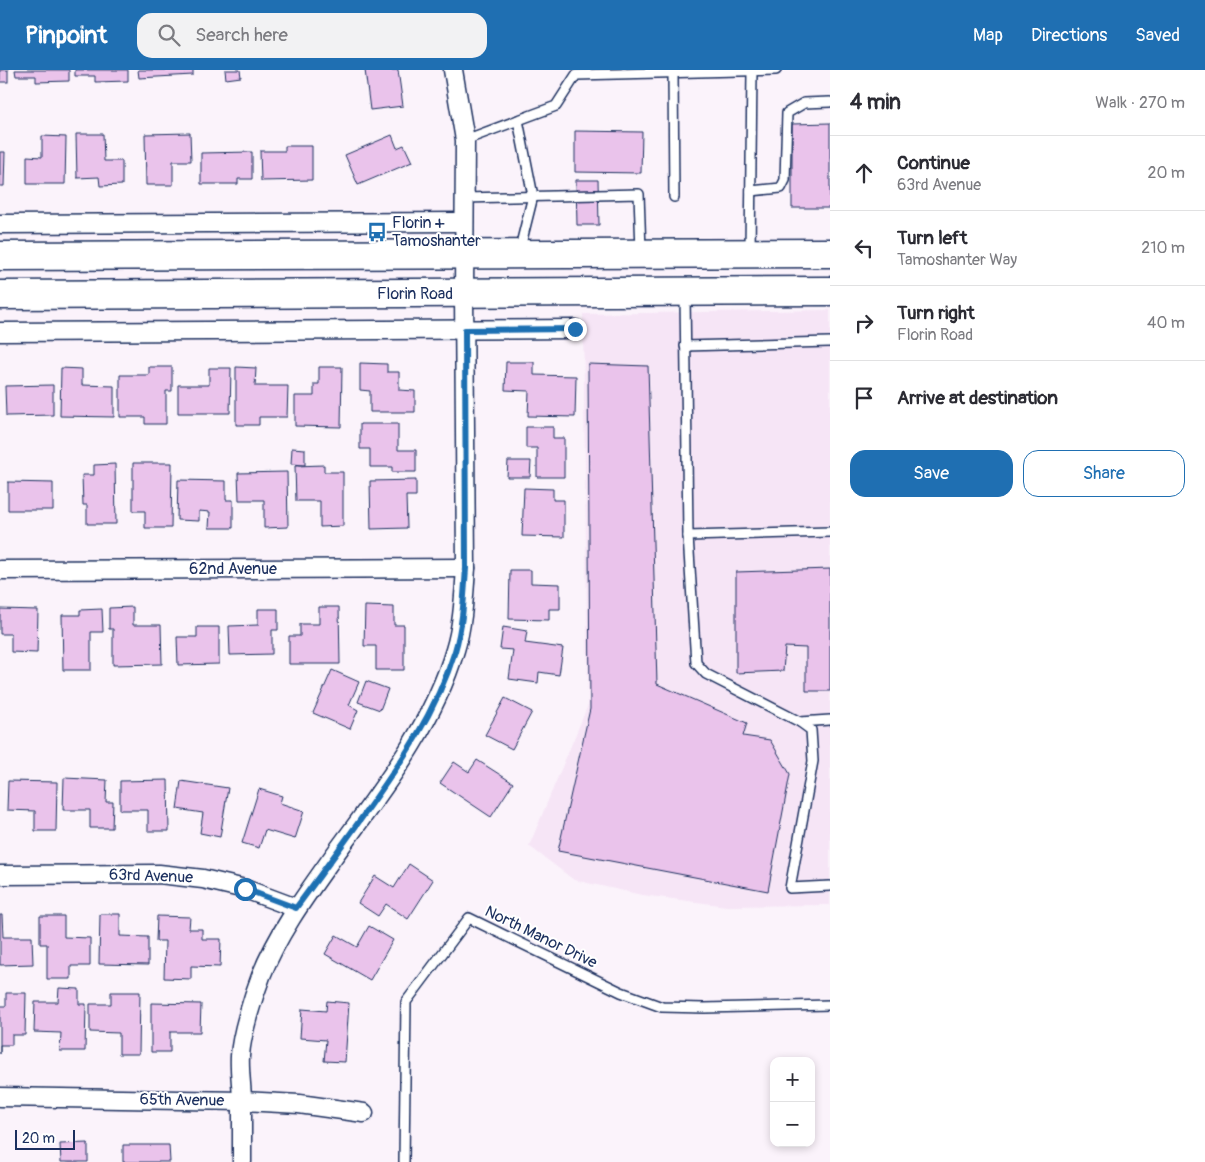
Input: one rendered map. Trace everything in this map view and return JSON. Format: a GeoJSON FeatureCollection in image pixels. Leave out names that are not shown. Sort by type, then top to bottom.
{"type":"FeatureCollection","features":[{"type":"Feature","properties":{"kind":"main road"},"geometry":{"type":"LineString","coordinates":[[0,256],[830,253]]}},
{"type":"Feature","properties":{"kind":"main road","name":"Florin Road"},"geometry":{"type":"LineString","coordinates":[[0,296],[830,291]]}},
{"type":"Feature","properties":{"kind":"street"},"geometry":{"type":"LineString","coordinates":[[242,1162],[240,1055],[249,1012],[261,976],[296,908],[389,779],[423,726],[455,650],[464,608],[466,568],[465,140],[453,70]]}},
{"type":"Feature","properties":{"kind":"street"},"geometry":{"type":"LineString","coordinates":[[0,224],[464,222]]}},
{"type":"Feature","properties":{"kind":"street"},"geometry":{"type":"LineString","coordinates":[[0,332],[575,329]]}},
{"type":"Feature","properties":{"kind":"street","name":"62nd Avenue"},"geometry":{"type":"LineString","coordinates":[[0,570],[466,568]]}},
{"type":"Feature","properties":{"kind":"street","name":"63rd Avenue"},"geometry":{"type":"LineString","coordinates":[[0,874],[158,874],[203,879],[245,889],[296,908]]}},
{"type":"Feature","properties":{"kind":"street","name":"65th Avenue"},"geometry":{"type":"LineString","coordinates":[[0,1097],[242,1101],[300,1104],[364,1113]]}},
{"type":"Feature","properties":{"kind":"lane"},"geometry":{"type":"LineString","coordinates":[[465,140],[556,106],[576,75],[776,70]]}},
{"type":"Feature","properties":{"kind":"lane"},"geometry":{"type":"LineString","coordinates":[[750,254],[752,71]]}},
{"type":"Feature","properties":{"kind":"lane"},"geometry":{"type":"LineString","coordinates":[[673,73],[674,198]]}},
{"type":"Feature","properties":{"kind":"lane"},"geometry":{"type":"LineString","coordinates":[[751,191],[781,188],[785,180],[787,113],[804,103],[830,102]]}},
{"type":"Feature","properties":{"kind":"lane"},"geometry":{"type":"LineString","coordinates":[[518,120],[533,196],[518,254]]}},
{"type":"Feature","properties":{"kind":"lane"},"geometry":{"type":"LineString","coordinates":[[465,198],[639,194],[641,254]]}},
{"type":"Feature","properties":{"kind":"lane"},"geometry":{"type":"LineString","coordinates":[[685,292],[688,536],[696,663],[706,674],[800,722],[811,730],[813,761],[790,888],[830,886]]}},
{"type":"Feature","properties":{"kind":"lane"},"geometry":{"type":"LineString","coordinates":[[685,346],[830,342]]}},
{"type":"Feature","properties":{"kind":"lane"},"geometry":{"type":"LineString","coordinates":[[688,536],[830,532]]}},
{"type":"Feature","properties":{"kind":"lane"},"geometry":{"type":"LineString","coordinates":[[800,722],[830,720]]}},
{"type":"Feature","properties":{"kind":"lane","name":"North Manor Drive"},"geometry":{"type":"LineString","coordinates":[[404,1162],[406,1002],[470,918],[621,992],[662,1007],[830,1005]]}},
{"type":"Feature","properties":{"kind":"shaded area"},"geometry":{"type":"Polygon","coordinates":[[[830,310],[830,905],[727,906],[642,895],[574,880],[529,846],[588,705],[583,314],[830,310]]]}},
{"type":"Feature","properties":{"kind":"building"},"geometry":{"type":"Polygon","coordinates":[[[0,70],[8,70],[8,82],[0,82],[0,70]]]}},
{"type":"Feature","properties":{"kind":"building"},"geometry":{"type":"Polygon","coordinates":[[[15,70],[69,70],[69,81],[36,82],[36,76],[16,76],[15,70]]]}},
{"type":"Feature","properties":{"kind":"building"},"geometry":{"type":"Polygon","coordinates":[[[75,70],[128,70],[128,81],[95,82],[95,76],[75,76],[75,70]]]}},
{"type":"Feature","properties":{"kind":"building"},"geometry":{"type":"Polygon","coordinates":[[[138,70],[193,70],[193,75],[139,78],[138,70]]]}},
{"type":"Feature","properties":{"kind":"building"},"geometry":{"type":"Polygon","coordinates":[[[225,70],[240,70],[241,77],[226,79],[225,70]]]}},
{"type":"Feature","properties":{"kind":"building"},"geometry":{"type":"Polygon","coordinates":[[[365,70],[398,70],[403,106],[370,110],[365,70]]]}},
{"type":"Feature","properties":{"kind":"building"},"geometry":{"type":"Polygon","coordinates":[[[830,123],[830,208],[792,208],[792,124],[830,123]]]}},
{"type":"Feature","properties":{"kind":"building"},"geometry":{"type":"Polygon","coordinates":[[[575,131],[642,132],[641,173],[575,172],[575,131]]]}},
{"type":"Feature","properties":{"kind":"building"},"geometry":{"type":"Polygon","coordinates":[[[190,133],[191,161],[173,161],[173,185],[146,185],[145,134],[190,133]]]}},
{"type":"Feature","properties":{"kind":"building"},"geometry":{"type":"Polygon","coordinates":[[[76,134],[103,134],[104,161],[122,161],[122,185],[100,186],[99,177],[77,178],[76,134]]]}},
{"type":"Feature","properties":{"kind":"building"},"geometry":{"type":"Polygon","coordinates":[[[392,135],[397,148],[404,145],[412,162],[358,185],[345,155],[392,135]]]}},
{"type":"Feature","properties":{"kind":"building"},"geometry":{"type":"Polygon","coordinates":[[[42,136],[66,137],[65,184],[27,184],[27,156],[42,157],[42,136]]]}},
{"type":"Feature","properties":{"kind":"building"},"geometry":{"type":"Polygon","coordinates":[[[285,146],[312,146],[312,180],[261,181],[260,151],[285,151],[285,146]]]}},
{"type":"Feature","properties":{"kind":"building"},"geometry":{"type":"Polygon","coordinates":[[[0,152],[5,152],[4,186],[0,186],[0,152]]]}},
{"type":"Feature","properties":{"kind":"building"},"geometry":{"type":"Polygon","coordinates":[[[252,152],[252,179],[238,179],[238,184],[201,184],[201,153],[252,152]]]}},
{"type":"Feature","properties":{"kind":"building"},"geometry":{"type":"Polygon","coordinates":[[[576,180],[598,180],[599,225],[577,225],[576,180]]]}},
{"type":"Feature","properties":{"kind":"building"},"geometry":{"type":"Polygon","coordinates":[[[506,362],[534,362],[534,375],[576,376],[575,417],[528,416],[529,391],[505,390],[506,362]]]}},
{"type":"Feature","properties":{"kind":"building"},"geometry":{"type":"Polygon","coordinates":[[[360,363],[387,364],[387,372],[399,372],[399,390],[415,391],[415,412],[370,412],[370,391],[360,390],[360,363]]]}},
{"type":"Feature","properties":{"kind":"building"},"geometry":{"type":"Polygon","coordinates":[[[588,364],[648,366],[657,684],[747,723],[743,736],[770,740],[790,774],[768,891],[558,851],[590,709],[588,364]]]}},
{"type":"Feature","properties":{"kind":"building"},"geometry":{"type":"Polygon","coordinates":[[[149,367],[172,367],[172,391],[166,391],[166,424],[145,424],[145,417],[120,417],[120,375],[149,375],[149,367]]]}},
{"type":"Feature","properties":{"kind":"building"},"geometry":{"type":"Polygon","coordinates":[[[236,367],[256,368],[255,386],[288,386],[287,417],[259,417],[259,425],[236,425],[236,367]]]}},
{"type":"Feature","properties":{"kind":"building"},"geometry":{"type":"Polygon","coordinates":[[[319,367],[342,367],[341,427],[295,426],[295,396],[314,396],[314,384],[319,384],[319,367]]]}},
{"type":"Feature","properties":{"kind":"building"},"geometry":{"type":"Polygon","coordinates":[[[61,368],[82,369],[82,385],[114,386],[114,417],[60,416],[61,368]]]}},
{"type":"Feature","properties":{"kind":"building"},"geometry":{"type":"Polygon","coordinates":[[[209,368],[231,368],[230,413],[178,413],[178,385],[209,385],[209,368]]]}},
{"type":"Feature","properties":{"kind":"building"},"geometry":{"type":"Polygon","coordinates":[[[53,385],[53,415],[6,416],[5,386],[53,385]]]}},
{"type":"Feature","properties":{"kind":"building"},"geometry":{"type":"Polygon","coordinates":[[[360,424],[398,424],[398,450],[416,450],[416,472],[392,472],[392,467],[370,467],[370,449],[360,449],[360,424]]]}},
{"type":"Feature","properties":{"kind":"building"},"geometry":{"type":"Polygon","coordinates":[[[526,427],[553,427],[553,438],[564,438],[564,477],[537,477],[537,448],[526,448],[526,427]]]}},
{"type":"Feature","properties":{"kind":"building"},"geometry":{"type":"Polygon","coordinates":[[[292,448],[305,449],[305,465],[291,464],[292,448]]]}},
{"type":"Feature","properties":{"kind":"building"},"geometry":{"type":"Polygon","coordinates":[[[508,461],[531,461],[530,477],[507,477],[508,461]]]}},
{"type":"Feature","properties":{"kind":"building"},"geometry":{"type":"Polygon","coordinates":[[[133,463],[172,463],[171,528],[145,528],[145,511],[133,511],[133,463]]]}},
{"type":"Feature","properties":{"kind":"building"},"geometry":{"type":"Polygon","coordinates":[[[115,464],[116,524],[87,524],[87,505],[83,505],[82,475],[94,475],[94,465],[115,464]]]}},
{"type":"Feature","properties":{"kind":"building"},"geometry":{"type":"Polygon","coordinates":[[[324,465],[324,472],[343,472],[343,526],[320,527],[320,501],[296,501],[295,466],[324,465]]]}},
{"type":"Feature","properties":{"kind":"building"},"geometry":{"type":"Polygon","coordinates":[[[287,472],[288,527],[264,528],[264,500],[239,500],[238,473],[287,472]]]}},
{"type":"Feature","properties":{"kind":"building"},"geometry":{"type":"Polygon","coordinates":[[[178,480],[226,481],[226,500],[233,500],[233,528],[209,528],[210,512],[199,511],[199,521],[177,520],[178,480]]]}},
{"type":"Feature","properties":{"kind":"building"},"geometry":{"type":"Polygon","coordinates":[[[416,480],[416,496],[406,496],[407,528],[371,529],[370,481],[416,480]]]}},
{"type":"Feature","properties":{"kind":"building"},"geometry":{"type":"Polygon","coordinates":[[[8,482],[53,483],[53,510],[8,510],[8,482]]]}},
{"type":"Feature","properties":{"kind":"building"},"geometry":{"type":"Polygon","coordinates":[[[524,488],[553,489],[553,500],[564,500],[564,537],[522,536],[524,488]]]}},
{"type":"Feature","properties":{"kind":"building"},"geometry":{"type":"Polygon","coordinates":[[[830,569],[830,691],[806,691],[806,648],[785,647],[783,671],[736,673],[736,572],[830,569]]]}},
{"type":"Feature","properties":{"kind":"building"},"geometry":{"type":"Polygon","coordinates":[[[510,570],[531,570],[531,583],[560,584],[560,609],[549,609],[549,620],[509,619],[510,570]]]}},
{"type":"Feature","properties":{"kind":"building"},"geometry":{"type":"Polygon","coordinates":[[[365,606],[394,607],[394,625],[404,625],[404,670],[376,670],[376,646],[364,646],[365,606]]]}},
{"type":"Feature","properties":{"kind":"building"},"geometry":{"type":"Polygon","coordinates":[[[133,607],[133,625],[161,625],[162,664],[113,665],[113,629],[109,629],[109,608],[133,607]]]}},
{"type":"Feature","properties":{"kind":"building"},"geometry":{"type":"Polygon","coordinates":[[[319,607],[339,607],[340,664],[289,664],[289,636],[300,636],[300,624],[319,624],[319,607]]]}},
{"type":"Feature","properties":{"kind":"building"},"geometry":{"type":"Polygon","coordinates":[[[0,609],[38,610],[37,653],[11,652],[11,634],[0,634],[0,609]]]}},
{"type":"Feature","properties":{"kind":"building"},"geometry":{"type":"Polygon","coordinates":[[[102,609],[103,632],[91,632],[91,670],[63,670],[62,615],[80,615],[80,610],[102,609]]]}},
{"type":"Feature","properties":{"kind":"building"},"geometry":{"type":"Polygon","coordinates":[[[258,609],[278,609],[278,630],[272,630],[272,654],[230,655],[229,626],[258,625],[258,609]]]}},
{"type":"Feature","properties":{"kind":"building"},"geometry":{"type":"Polygon","coordinates":[[[197,627],[219,627],[219,664],[178,665],[177,637],[197,637],[197,627]]]}},
{"type":"Feature","properties":{"kind":"building"},"geometry":{"type":"Polygon","coordinates":[[[503,627],[527,631],[525,643],[563,648],[559,675],[539,672],[538,683],[509,679],[513,650],[500,649],[503,627]]]}},
{"type":"Feature","properties":{"kind":"building"},"geometry":{"type":"Polygon","coordinates":[[[332,670],[359,682],[349,705],[358,710],[350,729],[313,713],[332,670]]]}},
{"type":"Feature","properties":{"kind":"building"},"geometry":{"type":"Polygon","coordinates":[[[366,681],[388,689],[380,710],[358,702],[366,681]]]}},
{"type":"Feature","properties":{"kind":"building"},"geometry":{"type":"Polygon","coordinates":[[[505,698],[532,712],[512,749],[485,735],[505,698]]]}},
{"type":"Feature","properties":{"kind":"building"},"geometry":{"type":"Polygon","coordinates":[[[477,760],[513,783],[491,817],[440,783],[454,762],[469,772],[477,760]]]}},
{"type":"Feature","properties":{"kind":"building"},"geometry":{"type":"Polygon","coordinates":[[[64,778],[107,780],[106,802],[113,802],[112,828],[90,828],[90,810],[63,810],[64,778]]]}},
{"type":"Feature","properties":{"kind":"building"},"geometry":{"type":"Polygon","coordinates":[[[168,780],[169,831],[148,831],[148,810],[120,810],[120,781],[168,780]]]}},
{"type":"Feature","properties":{"kind":"building"},"geometry":{"type":"Polygon","coordinates":[[[8,781],[57,782],[56,831],[35,831],[35,811],[7,810],[8,781]]]}},
{"type":"Feature","properties":{"kind":"building"},"geometry":{"type":"Polygon","coordinates":[[[181,781],[228,788],[220,837],[200,833],[203,813],[177,809],[181,781]]]}},
{"type":"Feature","properties":{"kind":"building"},"geometry":{"type":"Polygon","coordinates":[[[259,789],[282,796],[280,803],[304,811],[295,839],[265,830],[259,848],[242,843],[259,789]]]}},
{"type":"Feature","properties":{"kind":"building"},"geometry":{"type":"Polygon","coordinates":[[[409,864],[433,880],[408,919],[386,904],[378,916],[358,903],[375,876],[394,888],[409,864]]]}},
{"type":"Feature","properties":{"kind":"building"},"geometry":{"type":"Polygon","coordinates":[[[100,914],[120,914],[120,936],[148,937],[148,965],[99,964],[100,914]]]}},
{"type":"Feature","properties":{"kind":"building"},"geometry":{"type":"Polygon","coordinates":[[[0,915],[2,915],[3,937],[32,937],[33,964],[0,965],[0,915]]]}},
{"type":"Feature","properties":{"kind":"building"},"geometry":{"type":"Polygon","coordinates":[[[40,916],[64,916],[64,937],[90,938],[90,966],[71,966],[71,979],[47,979],[47,944],[40,944],[40,916]]]}},
{"type":"Feature","properties":{"kind":"building"},"geometry":{"type":"Polygon","coordinates":[[[157,916],[190,917],[189,929],[202,929],[202,939],[221,939],[220,967],[191,966],[191,979],[164,978],[165,941],[156,941],[157,916]]]}},
{"type":"Feature","properties":{"kind":"building"},"geometry":{"type":"Polygon","coordinates":[[[369,926],[393,940],[370,980],[325,954],[336,935],[357,947],[369,926]]]}},
{"type":"Feature","properties":{"kind":"building"},"geometry":{"type":"Polygon","coordinates":[[[59,988],[79,989],[79,1004],[86,1004],[85,1051],[60,1051],[61,1033],[34,1032],[35,1002],[58,1002],[59,988]]]}},
{"type":"Feature","properties":{"kind":"building"},"geometry":{"type":"Polygon","coordinates":[[[111,992],[140,992],[139,1054],[119,1054],[119,1033],[90,1032],[90,1004],[111,1004],[111,992]]]}},
{"type":"Feature","properties":{"kind":"building"},"geometry":{"type":"Polygon","coordinates":[[[6,993],[26,993],[25,1035],[12,1035],[12,1045],[0,1045],[0,1006],[6,1006],[6,993]]]}},
{"type":"Feature","properties":{"kind":"building"},"geometry":{"type":"Polygon","coordinates":[[[327,1001],[349,1003],[345,1062],[324,1061],[326,1040],[300,1038],[302,1009],[326,1011],[327,1001]]]}},
{"type":"Feature","properties":{"kind":"building"},"geometry":{"type":"Polygon","coordinates":[[[151,1003],[201,1004],[200,1032],[170,1032],[170,1052],[151,1052],[151,1003]]]}},
{"type":"Feature","properties":{"kind":"building"},"geometry":{"type":"Polygon","coordinates":[[[88,1143],[88,1162],[61,1162],[60,1144],[88,1143]]]}},
{"type":"Feature","properties":{"kind":"building"},"geometry":{"type":"Polygon","coordinates":[[[123,1145],[169,1145],[170,1162],[123,1162],[123,1145]]]}},
{"type":"Feature","properties":{"kind":"place","name":"Florin + Tamoshanter"},"geometry":{"type":"Point","coordinates":[377,232]}},
{"type":"Feature","properties":{"kind":"route"},"geometry":{"type":"LineString","coordinates":[[245,889],[296,908],[400,763],[423,726],[441,687],[455,650],[464,608],[466,568],[465,330],[575,329]]}}]}
